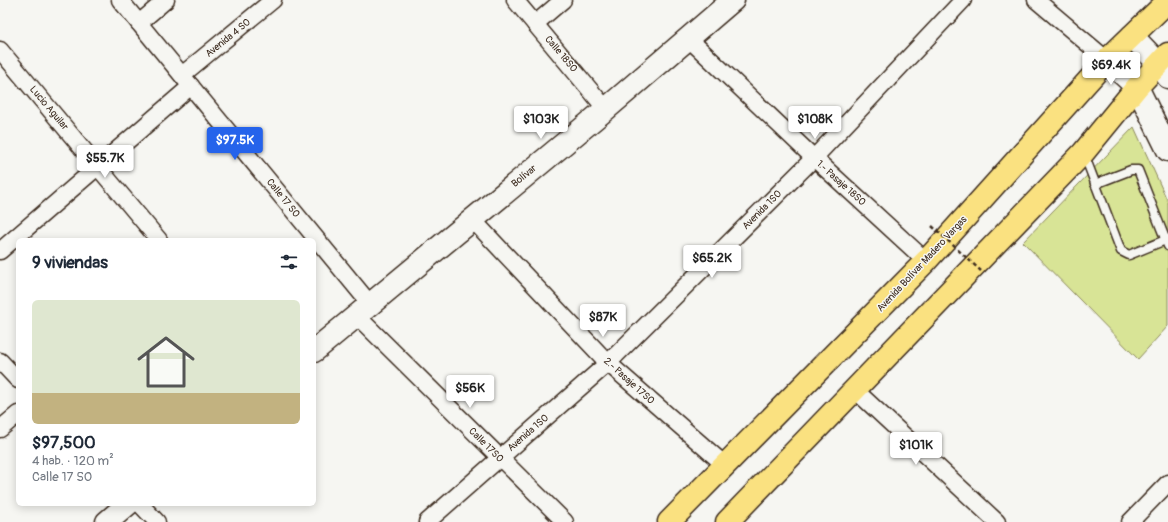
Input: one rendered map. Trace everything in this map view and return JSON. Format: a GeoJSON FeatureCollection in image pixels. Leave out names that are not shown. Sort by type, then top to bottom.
{"type":"FeatureCollection","features":[{"type":"Feature","properties":{"kind":"main road","name":"Avenida Bolívar Madero Vargas"},"geometry":{"type":"LineString","coordinates":[[669,522],[726,466],[926,261],[1107,60],[1168,1]]}},
{"type":"Feature","properties":{"kind":"main road"},"geometry":{"type":"LineString","coordinates":[[727,522],[1083,153],[1137,87],[1165,65]]}},
{"type":"Feature","properties":{"kind":"street","name":"Calle 17 SO"},"geometry":{"type":"LineString","coordinates":[[120,0],[187,81],[308,238]]}},
{"type":"Feature","properties":{"kind":"street"},"geometry":{"type":"LineString","coordinates":[[139,23],[166,0]]}},
{"type":"Feature","properties":{"kind":"street","name":"Avenida 4 SO"},"geometry":{"type":"LineString","coordinates":[[0,251],[98,167],[273,0]]}},
{"type":"Feature","properties":{"kind":"street","name":"Calle 18SO"},"geometry":{"type":"LineString","coordinates":[[515,0],[606,108]]}},
{"type":"Feature","properties":{"kind":"street"},"geometry":{"type":"LineString","coordinates":[[535,24],[563,0]]}},
{"type":"Feature","properties":{"kind":"street","name":"Bolívar"},"geometry":{"type":"LineString","coordinates":[[316,349],[606,108],[733,0]]}},
{"type":"Feature","properties":{"kind":"street","name":"Avenida 1SO"},"geometry":{"type":"LineString","coordinates":[[427,522],[608,363],[814,158],[962,0]]}},
{"type":"Feature","properties":{"kind":"street"},"geometry":{"type":"LineString","coordinates":[[1036,0],[1137,87],[1168,150]]}},
{"type":"Feature","properties":{"kind":"street"},"geometry":{"type":"LineString","coordinates":[[1132,36],[1165,65]]}},
{"type":"Feature","properties":{"kind":"street","name":"1.- Pasaje 18SO"},"geometry":{"type":"LineString","coordinates":[[688,38],[814,158],[926,261]]}},
{"type":"Feature","properties":{"kind":"street","name":"Lucio Aguilar"},"geometry":{"type":"LineString","coordinates":[[0,50],[157,238]]}},
{"type":"Feature","properties":{"kind":"street","name":"2.- Pasaje 17SO"},"geometry":{"type":"LineString","coordinates":[[472,219],[608,363],[726,466]]}},
{"type":"Feature","properties":{"kind":"street","name":"Calle 17 SO"},"geometry":{"type":"LineString","coordinates":[[316,249],[363,310]]}},
{"type":"Feature","properties":{"kind":"street","name":"Calle 17SO"},"geometry":{"type":"LineString","coordinates":[[363,310],[499,458],[565,522]]}},
{"type":"Feature","properties":{"kind":"street"},"geometry":{"type":"LineString","coordinates":[[0,362],[16,378]]}},
{"type":"Feature","properties":{"kind":"street"},"geometry":{"type":"LineString","coordinates":[[854,389],[997,522]]}},
{"type":"Feature","properties":{"kind":"street"},"geometry":{"type":"LineString","coordinates":[[0,429],[16,416]]}},
{"type":"Feature","properties":{"kind":"street"},"geometry":{"type":"LineString","coordinates":[[1130,522],[1168,483]]}},
{"type":"Feature","properties":{"kind":"street"},"geometry":{"type":"LineString","coordinates":[[107,522],[126,506]]}},
{"type":"Feature","properties":{"kind":"street"},"geometry":{"type":"LineString","coordinates":[[142,506],[157,522]]}},
{"type":"Feature","properties":{"kind":"lane"},"geometry":{"type":"LineString","coordinates":[[1083,153],[1095,184],[1121,251],[1130,255],[1167,242],[1138,170],[1131,170],[1095,184]]}},
{"type":"Feature","properties":{"kind":"path"},"geometry":{"type":"LineString","coordinates":[[932,226],[982,270]]}},
{"type":"Feature","properties":{"kind":"green space"},"geometry":{"type":"Polygon","coordinates":[[[1134,127],[1168,202],[1168,326],[1138,359],[1023,242],[1134,127]]]}}]}
